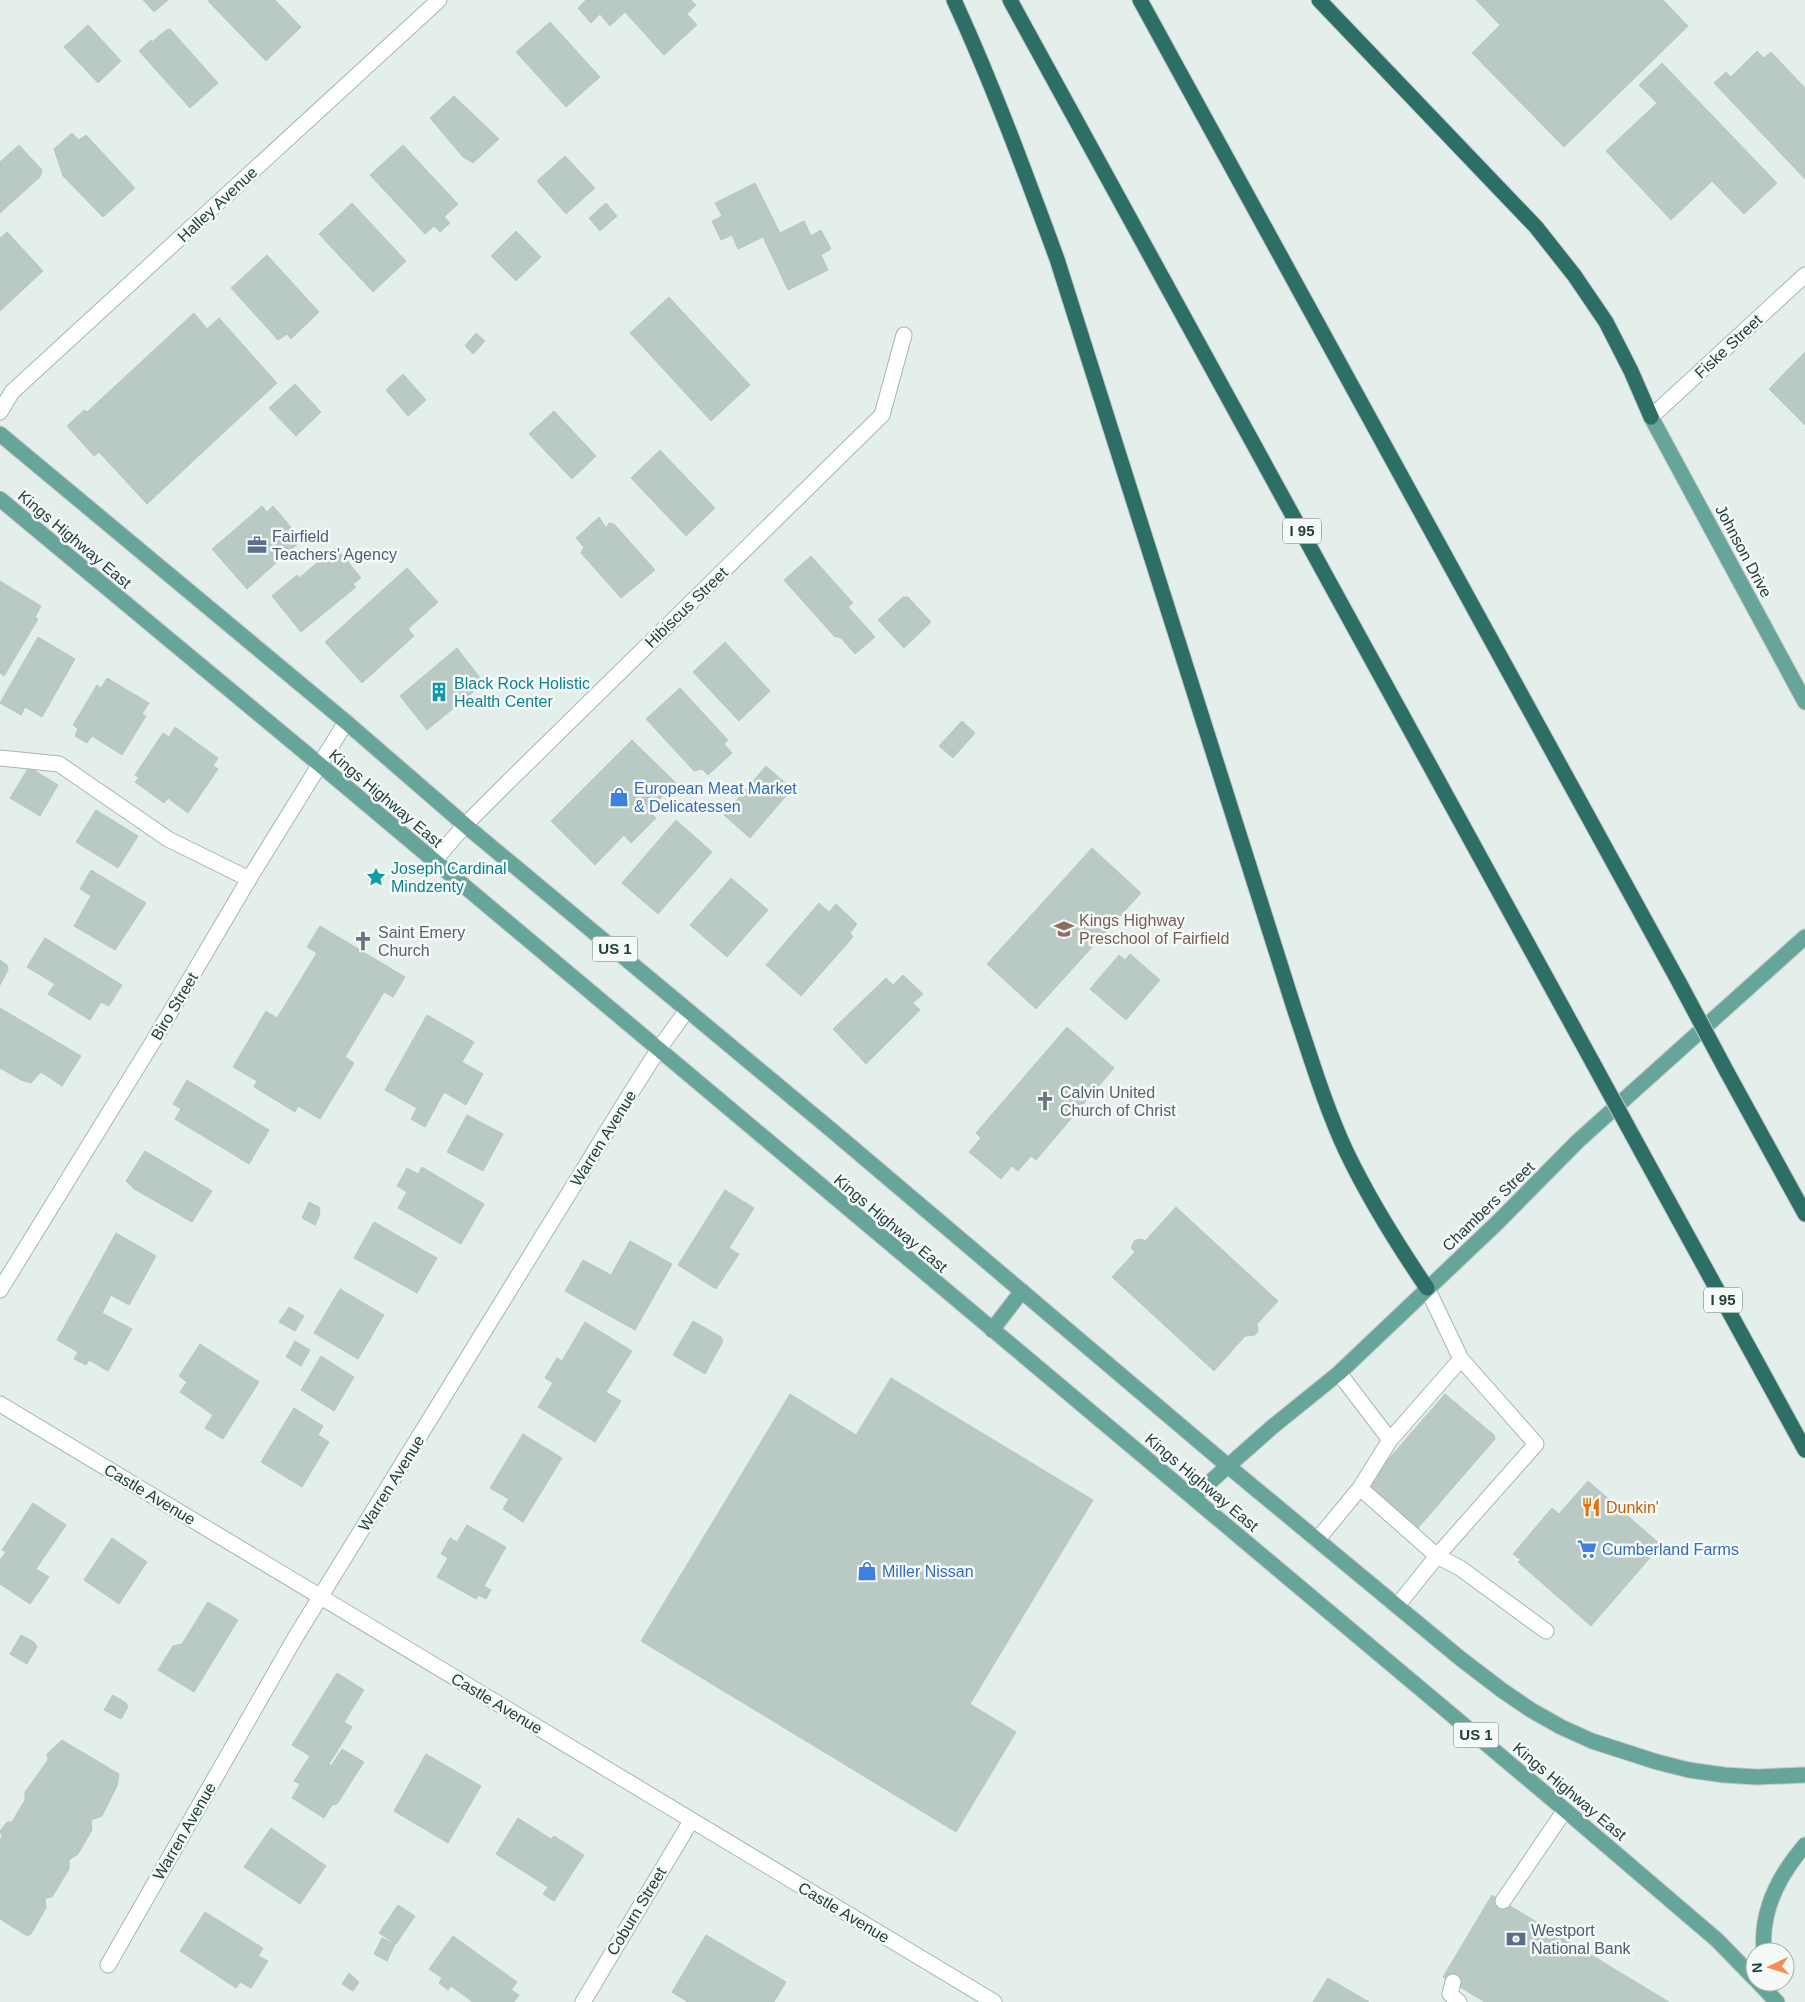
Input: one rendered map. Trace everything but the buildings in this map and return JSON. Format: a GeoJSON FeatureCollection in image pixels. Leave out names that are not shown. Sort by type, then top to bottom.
{"type":"FeatureCollection","features":[{"type":"Feature","properties":{"kind":"highway"},"geometry":{"type":"LineString","coordinates":[[954,0],[978,53],[1018,152],[1057,259],[1289,993],[1325,1100],[1368,1194],[1393,1237],[1427,1288]]}},
{"type":"Feature","properties":{"kind":"highway","name":"I 95"},"geometry":{"type":"LineString","coordinates":[[1010,0],[1805,1450]]}},
{"type":"Feature","properties":{"kind":"highway"},"geometry":{"type":"LineString","coordinates":[[1140,0],[1805,1214]]}},
{"type":"Feature","properties":{"kind":"highway"},"geometry":{"type":"LineString","coordinates":[[1319,0],[1530,220],[1568,268],[1606,322],[1631,371],[1651,417]]}},
{"type":"Feature","properties":{"kind":"main road","name":"Johnson Drive"},"geometry":{"type":"LineString","coordinates":[[1651,417],[1805,702]]}},
{"type":"Feature","properties":{"kind":"main road","name":"Kings Highway East"},"geometry":{"type":"LineString","coordinates":[[0,434],[1022,1290],[1228,1466],[1462,1659],[1531,1710],[1592,1741],[1624,1753],[1689,1770],[1757,1777],[1805,1775]]}},
{"type":"Feature","properties":{"kind":"main road","name":"Kings Highway East"},"geometry":{"type":"LineString","coordinates":[[0,499],[319,764],[1565,1810],[1710,1934],[1745,1969]]}},
{"type":"Feature","properties":{"kind":"main road","name":"Chambers Street"},"geometry":{"type":"LineString","coordinates":[[1193,1497],[1271,1428],[1339,1373],[1498,1222],[1578,1141],[1805,937]]}},
{"type":"Feature","properties":{"kind":"main road"},"geometry":{"type":"LineString","coordinates":[[992,1330],[1022,1290]]}},
{"type":"Feature","properties":{"kind":"main road"},"geometry":{"type":"LineString","coordinates":[[1764,1942],[1765,1916],[1774,1893],[1784,1873],[1805,1845]]}},
{"type":"Feature","properties":{"kind":"street","name":"Halley Avenue"},"geometry":{"type":"LineString","coordinates":[[0,412],[12,392],[439,0]]}},
{"type":"Feature","properties":{"kind":"street","name":"Fiske Street"},"geometry":{"type":"LineString","coordinates":[[1651,417],[1805,275]]}},
{"type":"Feature","properties":{"kind":"street","name":"Hibiscus Street"},"geometry":{"type":"LineString","coordinates":[[434,861],[465,825],[882,415],[904,335]]}},
{"type":"Feature","properties":{"kind":"street","name":"Biro Street"},"geometry":{"type":"LineString","coordinates":[[0,1290],[151,1045],[249,879],[346,722]]}},
{"type":"Feature","properties":{"kind":"street"},"geometry":{"type":"LineString","coordinates":[[0,758],[59,764],[168,839],[249,879]]}},
{"type":"Feature","properties":{"kind":"street","name":"Warren Avenue"},"geometry":{"type":"LineString","coordinates":[[108,1965],[294,1638],[658,1050],[687,1010]]}},
{"type":"Feature","properties":{"kind":"street"},"geometry":{"type":"LineString","coordinates":[[1397,1606],[1437,1556],[1536,1444],[1461,1359],[1427,1288]]}},
{"type":"Feature","properties":{"kind":"street"},"geometry":{"type":"LineString","coordinates":[[1317,1540],[1360,1488],[1390,1440],[1461,1359]]}},
{"type":"Feature","properties":{"kind":"street"},"geometry":{"type":"LineString","coordinates":[[1339,1373],[1390,1440]]}},
{"type":"Feature","properties":{"kind":"street","name":"Castle Avenue"},"geometry":{"type":"LineString","coordinates":[[0,1404],[994,2002]]}},
{"type":"Feature","properties":{"kind":"street"},"geometry":{"type":"LineString","coordinates":[[1360,1488],[1437,1556],[1460,1568],[1546,1631]]}},
{"type":"Feature","properties":{"kind":"street"},"geometry":{"type":"LineString","coordinates":[[1503,1901],[1565,1810]]}},
{"type":"Feature","properties":{"kind":"street","name":"Coburn Street"},"geometry":{"type":"LineString","coordinates":[[583,2002],[691,1821]]}},
{"type":"Feature","properties":{"kind":"street"},"geometry":{"type":"LineString","coordinates":[[1452,1982],[1450,1994],[1459,2002]]}},
{"type":"Feature","properties":{"kind":"place","name":"Fairfield Teachers' Agency"},"geometry":{"type":"Point","coordinates":[257,545]}},
{"type":"Feature","properties":{"kind":"place","name":"Black Rock Holistic Health Center"},"geometry":{"type":"Point","coordinates":[439,692]}},
{"type":"Feature","properties":{"kind":"place","name":"European Meat Market & Delicatessen"},"geometry":{"type":"Point","coordinates":[619,797]}},
{"type":"Feature","properties":{"kind":"place","name":"Joseph Cardinal Mindzenty"},"geometry":{"type":"Point","coordinates":[376,877]}},
{"type":"Feature","properties":{"kind":"place","name":"Kings Highway Preschool of Fairfield"},"geometry":{"type":"Point","coordinates":[1064,929]}},
{"type":"Feature","properties":{"kind":"place","name":"Saint Emery Church"},"geometry":{"type":"Point","coordinates":[363,941]}},
{"type":"Feature","properties":{"kind":"place","name":"Calvin United Church of Christ"},"geometry":{"type":"Point","coordinates":[1045,1101]}},
{"type":"Feature","properties":{"kind":"place","name":"Dunkin'"},"geometry":{"type":"Point","coordinates":[1591,1507]}},
{"type":"Feature","properties":{"kind":"place","name":"Cumberland Farms"},"geometry":{"type":"Point","coordinates":[1587,1549]}},
{"type":"Feature","properties":{"kind":"place","name":"Miller Nissan"},"geometry":{"type":"Point","coordinates":[867,1571]}},
{"type":"Feature","properties":{"kind":"place","name":"Westport National Bank"},"geometry":{"type":"Point","coordinates":[1516,1939]}}]}
